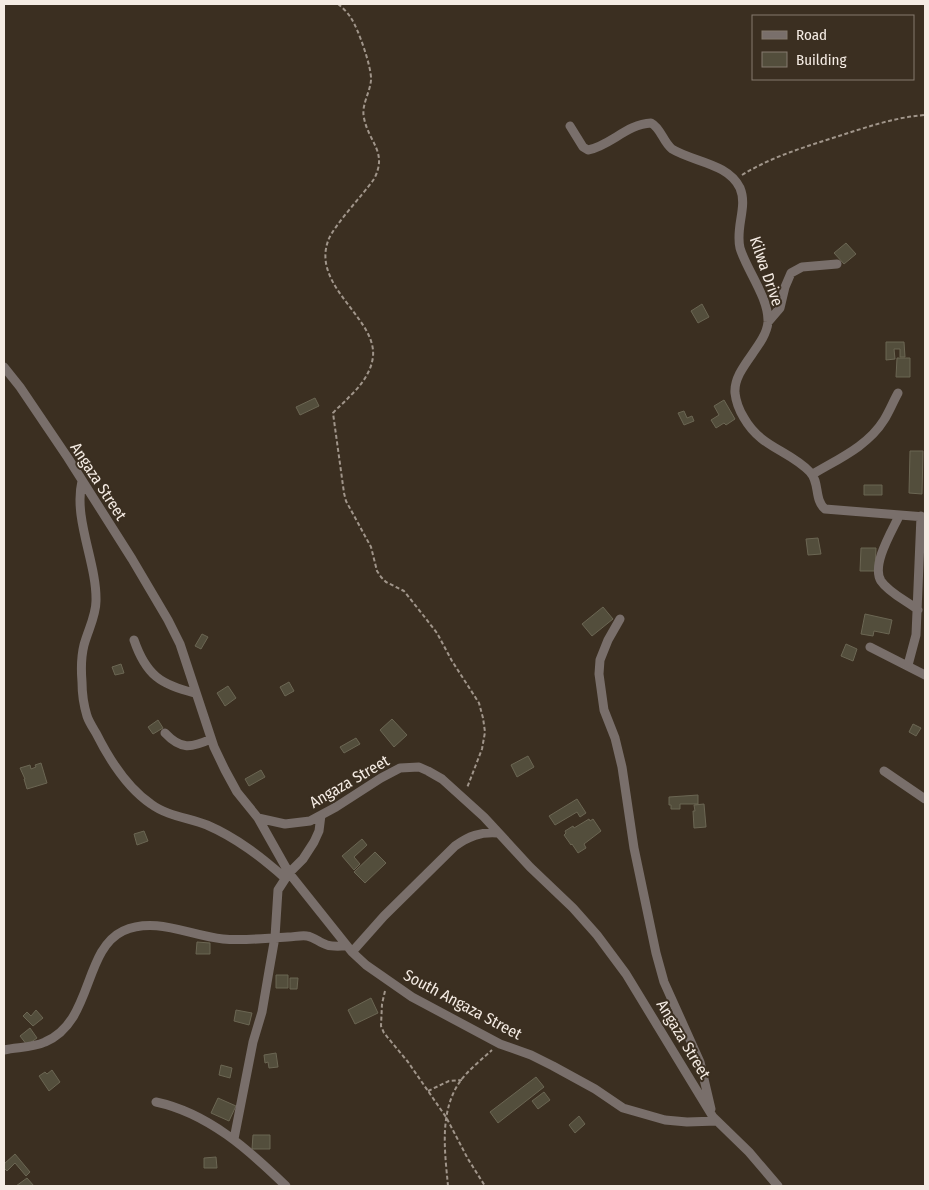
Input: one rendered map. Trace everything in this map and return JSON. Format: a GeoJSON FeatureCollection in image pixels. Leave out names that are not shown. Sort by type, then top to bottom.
{"type":"FeatureCollection","features":[{"type":"Feature","properties":{"kind":"street"},"geometry":{"type":"LineString","coordinates":[[570,126],[583,147],[588,150],[637,126],[651,123],[657,128],[663,140],[671,148],[712,165],[734,180]]}},
{"type":"Feature","properties":{"kind":"street","name":"Kilwa Drive"},"geometry":{"type":"LineString","coordinates":[[734,180],[740,188],[743,200],[738,236],[740,250],[757,282],[768,322],[751,357],[738,376],[735,392],[739,409],[749,427],[763,441],[804,465],[813,474]]}},
{"type":"Feature","properties":{"kind":"street"},"geometry":{"type":"LineString","coordinates":[[768,322],[780,308],[788,279],[795,270],[814,265],[837,264]]}},
{"type":"Feature","properties":{"kind":"street","name":"Angaza Street"},"geometry":{"type":"LineString","coordinates":[[4,367],[20,387],[132,558],[168,620],[180,644],[195,692],[224,770],[258,818],[272,822],[294,823],[310,821],[380,778],[400,768],[410,766],[428,771],[442,779],[463,797],[573,908],[608,950],[626,974],[715,1119],[749,1152],[778,1186]]}},
{"type":"Feature","properties":{"kind":"street"},"geometry":{"type":"LineString","coordinates":[[898,392],[883,421],[873,434],[855,449],[813,474],[820,505],[825,509],[863,511],[899,516],[923,516],[916,635],[908,665]]}},
{"type":"Feature","properties":{"kind":"street"},"geometry":{"type":"LineString","coordinates":[[82,481],[82,518],[96,587],[96,604],[93,620],[84,646],[82,684],[87,716],[103,748],[137,793],[152,806],[208,826],[226,835],[256,853],[287,876]]}},
{"type":"Feature","properties":{"kind":"street"},"geometry":{"type":"LineString","coordinates":[[899,516],[881,555],[878,574],[882,582],[918,610]]}},
{"type":"Feature","properties":{"kind":"street"},"geometry":{"type":"LineString","coordinates":[[620,619],[608,640],[600,660],[599,674],[604,710],[615,738],[622,767],[634,848],[656,953],[664,982],[700,1062],[715,1119]]}},
{"type":"Feature","properties":{"kind":"street"},"geometry":{"type":"LineString","coordinates":[[134,640],[146,665],[166,684],[195,692]]}},
{"type":"Feature","properties":{"kind":"street"},"geometry":{"type":"LineString","coordinates":[[870,647],[925,675]]}},
{"type":"Feature","properties":{"kind":"street"},"geometry":{"type":"LineString","coordinates":[[165,733],[175,742],[184,746],[212,739]]}},
{"type":"Feature","properties":{"kind":"street"},"geometry":{"type":"LineString","coordinates":[[884,771],[925,799]]}},
{"type":"Feature","properties":{"kind":"street"},"geometry":{"type":"LineString","coordinates":[[234,1139],[253,1042],[262,1012],[275,937],[278,890],[314,842],[319,831],[321,815]]}},
{"type":"Feature","properties":{"kind":"street","name":"South Angaza Street"},"geometry":{"type":"LineString","coordinates":[[258,818],[287,876],[349,949],[366,965],[390,982],[419,1001],[500,1044],[531,1055],[553,1066],[595,1089],[623,1108],[665,1120],[687,1122],[715,1119]]}},
{"type":"Feature","properties":{"kind":"street"},"geometry":{"type":"LineString","coordinates":[[4,1050],[32,1046],[60,1034],[70,1023],[100,956],[112,937],[124,930],[149,926],[168,927],[221,939],[243,940],[306,936],[327,945],[349,949],[455,846],[467,837],[482,832],[496,832]]}},
{"type":"Feature","properties":{"kind":"street"},"geometry":{"type":"LineString","coordinates":[[156,1102],[179,1108],[234,1139],[286,1186]]}},
{"type":"Feature","properties":{"kind":"path"},"geometry":{"type":"LineString","coordinates":[[338,4],[352,19],[369,63],[371,81],[364,116],[367,130],[375,144],[380,160],[374,179],[334,230],[328,240],[325,252],[330,278],[370,339],[374,351],[368,373],[350,396],[336,408],[334,414],[344,493],[346,502],[371,547],[377,571],[386,582],[404,591],[437,632],[452,661],[479,703],[485,732],[482,748],[463,797]]}},
{"type":"Feature","properties":{"kind":"path"},"geometry":{"type":"LineString","coordinates":[[734,180],[773,158],[862,129],[925,115]]}},
{"type":"Feature","properties":{"kind":"path"},"geometry":{"type":"LineString","coordinates":[[390,982],[383,996],[381,1026],[384,1033],[408,1062],[446,1117],[468,1159],[485,1186]]}},
{"type":"Feature","properties":{"kind":"path"},"geometry":{"type":"LineString","coordinates":[[448,1186],[444,1139],[446,1117],[452,1098],[462,1080],[500,1044]]}},
{"type":"Feature","properties":{"kind":"path"},"geometry":{"type":"LineString","coordinates":[[428,1091],[448,1081],[462,1080]]}},
{"type":"Feature","properties":{"kind":"building"},"geometry":{"type":"Polygon","coordinates":[[[846,243],[856,254],[844,264],[834,253],[846,243]]]}},
{"type":"Feature","properties":{"kind":"building"},"geometry":{"type":"Polygon","coordinates":[[[702,304],[709,317],[698,323],[691,311],[702,304]]]}},
{"type":"Feature","properties":{"kind":"building"},"geometry":{"type":"Polygon","coordinates":[[[886,342],[904,342],[905,357],[900,357],[900,349],[894,349],[895,359],[886,360],[886,342]]]}},
{"type":"Feature","properties":{"kind":"building"},"geometry":{"type":"Polygon","coordinates":[[[897,358],[910,358],[910,377],[896,377],[897,358]]]}},
{"type":"Feature","properties":{"kind":"building"},"geometry":{"type":"Polygon","coordinates":[[[315,398],[319,406],[300,415],[296,407],[315,398]]]}},
{"type":"Feature","properties":{"kind":"building"},"geometry":{"type":"Polygon","coordinates":[[[724,400],[735,419],[726,425],[724,423],[716,428],[711,420],[719,415],[714,406],[724,400]]]}},
{"type":"Feature","properties":{"kind":"building"},"geometry":{"type":"Polygon","coordinates":[[[684,411],[687,418],[692,416],[694,421],[684,425],[678,413],[684,411]]]}},
{"type":"Feature","properties":{"kind":"building"},"geometry":{"type":"Polygon","coordinates":[[[910,451],[923,451],[922,494],[909,493],[910,451]]]}},
{"type":"Feature","properties":{"kind":"building"},"geometry":{"type":"Polygon","coordinates":[[[864,485],[882,485],[882,495],[864,495],[864,485]]]}},
{"type":"Feature","properties":{"kind":"building"},"geometry":{"type":"Polygon","coordinates":[[[818,538],[821,554],[808,555],[806,539],[818,538]]]}},
{"type":"Feature","properties":{"kind":"building"},"geometry":{"type":"Polygon","coordinates":[[[861,548],[876,548],[875,571],[860,571],[861,548]]]}},
{"type":"Feature","properties":{"kind":"building"},"geometry":{"type":"Polygon","coordinates":[[[603,607],[613,619],[592,636],[582,624],[603,607]]]}},
{"type":"Feature","properties":{"kind":"building"},"geometry":{"type":"Polygon","coordinates":[[[865,614],[892,620],[889,634],[874,631],[873,636],[861,634],[865,614]]]}},
{"type":"Feature","properties":{"kind":"building"},"geometry":{"type":"Polygon","coordinates":[[[202,634],[208,637],[201,649],[195,646],[202,634]]]}},
{"type":"Feature","properties":{"kind":"building"},"geometry":{"type":"Polygon","coordinates":[[[846,644],[857,649],[853,661],[841,656],[846,644]]]}},
{"type":"Feature","properties":{"kind":"building"},"geometry":{"type":"Polygon","coordinates":[[[121,664],[124,673],[115,675],[112,667],[121,664]]]}},
{"type":"Feature","properties":{"kind":"building"},"geometry":{"type":"Polygon","coordinates":[[[289,682],[294,691],[285,696],[280,687],[289,682]]]}},
{"type":"Feature","properties":{"kind":"building"},"geometry":{"type":"Polygon","coordinates":[[[228,686],[236,698],[225,706],[217,693],[228,686]]]}},
{"type":"Feature","properties":{"kind":"building"},"geometry":{"type":"Polygon","coordinates":[[[392,719],[407,735],[394,747],[380,730],[392,719]]]}},
{"type":"Feature","properties":{"kind":"building"},"geometry":{"type":"Polygon","coordinates":[[[158,720],[163,728],[153,734],[148,727],[158,720]]]}},
{"type":"Feature","properties":{"kind":"building"},"geometry":{"type":"Polygon","coordinates":[[[913,724],[921,728],[916,736],[909,732],[913,724]]]}},
{"type":"Feature","properties":{"kind":"building"},"geometry":{"type":"Polygon","coordinates":[[[356,738],[360,744],[344,753],[340,747],[356,738]]]}},
{"type":"Feature","properties":{"kind":"building"},"geometry":{"type":"Polygon","coordinates":[[[528,756],[534,767],[517,777],[511,765],[528,756]]]}},
{"type":"Feature","properties":{"kind":"building"},"geometry":{"type":"Polygon","coordinates":[[[41,763],[47,783],[27,789],[20,768],[30,765],[31,769],[41,763]]]}},
{"type":"Feature","properties":{"kind":"building"},"geometry":{"type":"Polygon","coordinates":[[[261,770],[265,777],[249,786],[245,779],[261,770]]]}},
{"type":"Feature","properties":{"kind":"building"},"geometry":{"type":"Polygon","coordinates":[[[698,795],[698,804],[680,804],[680,809],[671,809],[671,805],[669,805],[669,797],[698,795]]]}},
{"type":"Feature","properties":{"kind":"building"},"geometry":{"type":"Polygon","coordinates":[[[577,799],[586,813],[580,817],[577,812],[555,825],[549,816],[577,799]]]}},
{"type":"Feature","properties":{"kind":"building"},"geometry":{"type":"Polygon","coordinates":[[[704,804],[706,827],[694,828],[694,805],[704,804]]]}},
{"type":"Feature","properties":{"kind":"building"},"geometry":{"type":"Polygon","coordinates":[[[589,819],[590,821],[593,819],[601,831],[584,844],[586,848],[578,853],[564,835],[565,831],[589,819]]]}},
{"type":"Feature","properties":{"kind":"building"},"geometry":{"type":"Polygon","coordinates":[[[144,831],[148,841],[137,845],[134,834],[144,831]]]}},
{"type":"Feature","properties":{"kind":"building"},"geometry":{"type":"Polygon","coordinates":[[[362,839],[367,845],[354,857],[360,864],[354,870],[342,856],[362,839]]]}},
{"type":"Feature","properties":{"kind":"building"},"geometry":{"type":"Polygon","coordinates":[[[375,852],[386,863],[365,883],[354,872],[375,852]]]}},
{"type":"Feature","properties":{"kind":"building"},"geometry":{"type":"Polygon","coordinates":[[[197,942],[210,943],[210,954],[196,954],[197,942]]]}},
{"type":"Feature","properties":{"kind":"building"},"geometry":{"type":"Polygon","coordinates":[[[276,975],[288,975],[288,988],[276,988],[276,975]]]}},
{"type":"Feature","properties":{"kind":"building"},"geometry":{"type":"Polygon","coordinates":[[[290,978],[298,978],[297,989],[290,989],[290,978]]]}},
{"type":"Feature","properties":{"kind":"building"},"geometry":{"type":"Polygon","coordinates":[[[371,998],[378,1013],[355,1024],[348,1010],[371,998]]]}},
{"type":"Feature","properties":{"kind":"building"},"geometry":{"type":"Polygon","coordinates":[[[36,1010],[43,1018],[33,1026],[23,1016],[27,1012],[31,1016],[36,1010]]]}},
{"type":"Feature","properties":{"kind":"building"},"geometry":{"type":"Polygon","coordinates":[[[236,1010],[252,1013],[249,1025],[234,1021],[236,1010]]]}},
{"type":"Feature","properties":{"kind":"building"},"geometry":{"type":"Polygon","coordinates":[[[30,1028],[37,1038],[27,1045],[20,1036],[30,1028]]]}},
{"type":"Feature","properties":{"kind":"building"},"geometry":{"type":"Polygon","coordinates":[[[276,1053],[278,1067],[269,1068],[268,1062],[265,1063],[264,1055],[276,1053]]]}},
{"type":"Feature","properties":{"kind":"building"},"geometry":{"type":"Polygon","coordinates":[[[221,1065],[232,1068],[230,1078],[219,1075],[221,1065]]]}},
{"type":"Feature","properties":{"kind":"building"},"geometry":{"type":"Polygon","coordinates":[[[52,1070],[60,1082],[49,1091],[39,1076],[45,1072],[47,1074],[52,1070]]]}},
{"type":"Feature","properties":{"kind":"building"},"geometry":{"type":"Polygon","coordinates":[[[536,1077],[544,1087],[498,1123],[490,1112],[536,1077]]]}},
{"type":"Feature","properties":{"kind":"building"},"geometry":{"type":"Polygon","coordinates":[[[544,1092],[550,1100],[538,1109],[532,1101],[544,1092]]]}},
{"type":"Feature","properties":{"kind":"building"},"geometry":{"type":"Polygon","coordinates":[[[218,1098],[236,1106],[229,1121],[211,1113],[218,1098]]]}},
{"type":"Feature","properties":{"kind":"building"},"geometry":{"type":"Polygon","coordinates":[[[579,1116],[585,1124],[575,1133],[569,1125],[579,1116]]]}},
{"type":"Feature","properties":{"kind":"building"},"geometry":{"type":"Polygon","coordinates":[[[253,1135],[270,1135],[270,1149],[252,1149],[253,1135]]]}},
{"type":"Feature","properties":{"kind":"building"},"geometry":{"type":"Polygon","coordinates":[[[15,1154],[30,1172],[26,1176],[15,1163],[7,1171],[4,1168],[4,1164],[15,1154]]]}},
{"type":"Feature","properties":{"kind":"building"},"geometry":{"type":"Polygon","coordinates":[[[216,1157],[217,1168],[204,1168],[204,1158],[216,1157]]]}},
{"type":"Feature","properties":{"kind":"building"},"geometry":{"type":"Polygon","coordinates":[[[27,1178],[34,1186],[16,1186],[27,1178]]]}}]}
